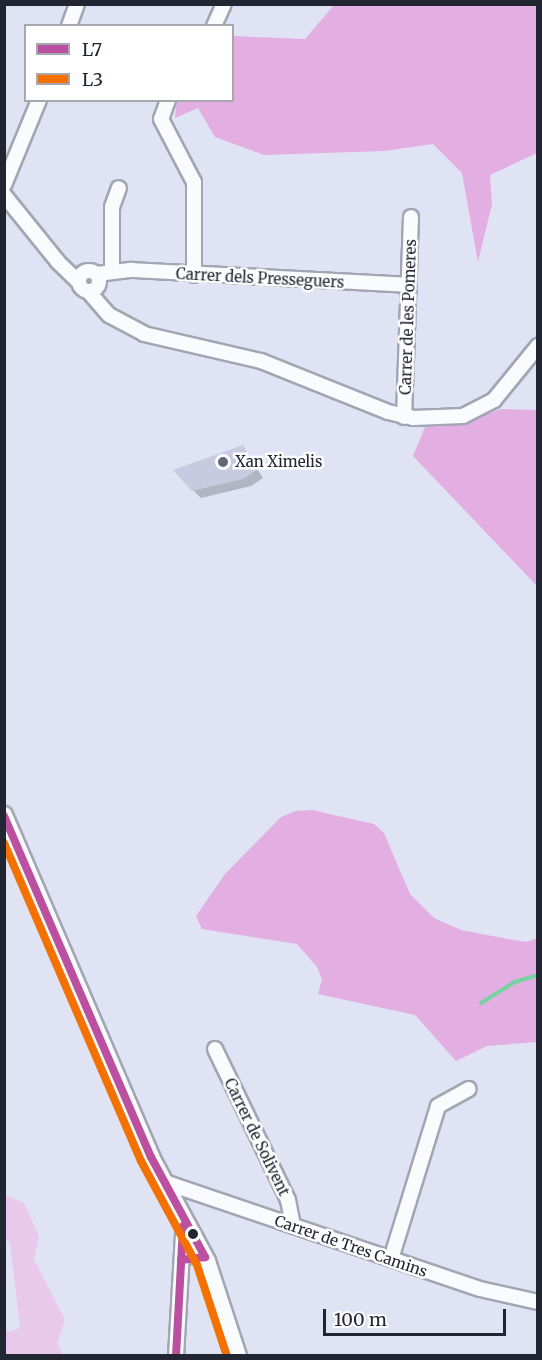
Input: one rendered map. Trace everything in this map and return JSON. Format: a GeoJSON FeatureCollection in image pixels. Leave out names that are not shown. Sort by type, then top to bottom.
{"type":"FeatureCollection","features":[{"type":"Feature","properties":{"kind":"street"},"geometry":{"type":"LineString","coordinates":[[70,24],[77,4]]}},
{"type":"Feature","properties":{"kind":"street"},"geometry":{"type":"LineString","coordinates":[[215,24],[224,4]]}},
{"type":"Feature","properties":{"kind":"street"},"geometry":{"type":"LineString","coordinates":[[4,186],[38,102]]}},
{"type":"Feature","properties":{"kind":"street"},"geometry":{"type":"LineString","coordinates":[[167,102],[161,119],[194,182],[194,275]]}},
{"type":"Feature","properties":{"kind":"street"},"geometry":{"type":"LineString","coordinates":[[92,281],[112,272],[112,207],[119,188]]}},
{"type":"Feature","properties":{"kind":"street"},"geometry":{"type":"LineString","coordinates":[[4,195],[53,255],[92,281],[105,310],[144,334],[261,361],[404,417],[436,419],[462,416],[494,400],[537,346]]}},
{"type":"Feature","properties":{"kind":"street","name":"Carrer de les Pomeres"},"geometry":{"type":"LineString","coordinates":[[404,417],[411,217]]}},
{"type":"Feature","properties":{"kind":"street","name":"Carrer dels Presseguers"},"geometry":{"type":"LineString","coordinates":[[112,272],[409,285]]}},
{"type":"Feature","properties":{"kind":"street"},"geometry":{"type":"LineString","coordinates":[[4,815],[151,1157],[205,1257],[238,1356]]}},
{"type":"Feature","properties":{"kind":"street","name":"Carrer de Solivent"},"geometry":{"type":"LineString","coordinates":[[215,1049],[288,1200],[293,1226]]}},
{"type":"Feature","properties":{"kind":"street"},"geometry":{"type":"LineString","coordinates":[[391,1259],[438,1106],[469,1089]]}},
{"type":"Feature","properties":{"kind":"street","name":"Carrer de Tres Camins"},"geometry":{"type":"LineString","coordinates":[[167,1183],[480,1289],[537,1302]]}},
{"type":"Feature","properties":{"kind":"street"},"geometry":{"type":"LineString","coordinates":[[176,1356],[184,1215]]}},
{"type":"Feature","properties":{"kind":"lane"},"geometry":{"type":"LineString","coordinates":[[181,1260],[205,1257]]}},
{"type":"Feature","properties":{"kind":"shaded area"},"geometry":{"type":"Polygon","coordinates":[[[334,5],[537,5],[537,153],[490,175],[492,204],[478,262],[462,173],[433,144],[384,151],[264,155],[215,137],[198,108],[175,118],[177,102],[234,102],[234,36],[305,39],[334,5]]]}},
{"type":"Feature","properties":{"kind":"shaded area"},"geometry":{"type":"Polygon","coordinates":[[[501,409],[537,410],[537,586],[413,456],[425,427],[457,425],[501,409]]]}},
{"type":"Feature","properties":{"kind":"shaded area"},"geometry":{"type":"Polygon","coordinates":[[[312,810],[374,824],[384,833],[410,894],[434,918],[461,930],[526,942],[537,938],[537,1042],[487,1046],[456,1061],[415,1015],[318,994],[322,979],[317,967],[297,944],[202,929],[196,916],[225,874],[281,817],[296,811],[312,810]]]}},
{"type":"Feature","properties":{"kind":"shaded area"},"geometry":{"type":"Polygon","coordinates":[[[5,1195],[24,1203],[39,1236],[34,1259],[65,1320],[57,1343],[63,1355],[5,1355],[5,1329],[8,1332],[20,1328],[10,1242],[5,1240],[5,1195]]]}},
{"type":"Feature","properties":{"kind":"building","name":"Xan Ximelis"},"geometry":{"type":"Polygon","coordinates":[[[243,445],[257,470],[243,479],[192,491],[173,470],[243,445]]]}},
{"type":"Feature","properties":{"kind":"waterway"},"geometry":{"type":"LineString","coordinates":[[481,1003],[515,982],[538,975]]}},
{"type":"Feature","properties":{"kind":"transit line","name":"L7"},"geometry":{"type":"LineString","coordinates":[[4,816],[151,1157],[205,1257],[181,1260]]}},
{"type":"Feature","properties":{"kind":"transit line","name":"L3"},"geometry":{"type":"LineString","coordinates":[[4,843],[141,1161],[197,1265],[227,1356]]}},
{"type":"Feature","properties":{"kind":"transit line","name":"L7"},"geometry":{"type":"LineString","coordinates":[[176,1356],[183,1226]]}},
{"type":"Feature","properties":{"kind":"place","name":"Xan Ximelis"},"geometry":{"type":"Point","coordinates":[223,462]}}]}
